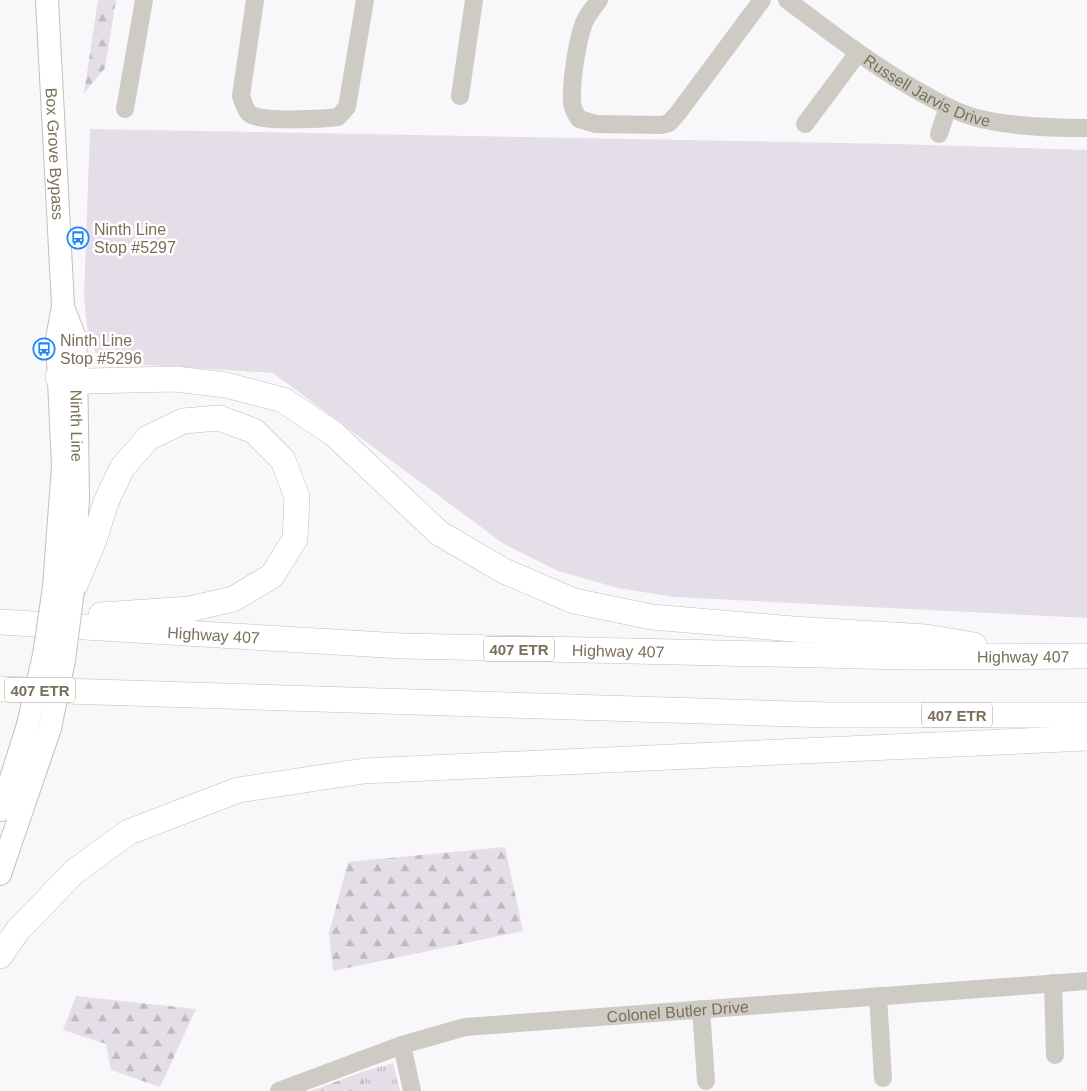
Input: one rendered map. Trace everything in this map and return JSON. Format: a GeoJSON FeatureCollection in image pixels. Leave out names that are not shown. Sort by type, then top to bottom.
{"type":"FeatureCollection","features":[{"type":"Feature","properties":{"kind":"highway"},"geometry":{"type":"LineString","coordinates":[[67,378],[89,381],[176,379],[226,385],[283,400],[334,434],[439,533],[504,572],[574,601],[652,617],[793,629],[926,637],[1039,656]]}},
{"type":"Feature","properties":{"kind":"highway"},"geometry":{"type":"LineString","coordinates":[[0,621],[190,609],[233,599],[272,576],[295,539],[297,497],[283,460],[254,431],[219,418],[183,421],[148,438],[122,468],[106,502],[94,540],[63,588]]}},
{"type":"Feature","properties":{"kind":"highway","name":"Highway 407"},"geometry":{"type":"LineString","coordinates":[[0,621],[402,646],[906,657],[1087,656]]}},
{"type":"Feature","properties":{"kind":"highway","name":"407 ETR"},"geometry":{"type":"LineString","coordinates":[[0,689],[828,715],[1087,714]]}},
{"type":"Feature","properties":{"kind":"highway"},"geometry":{"type":"LineString","coordinates":[[0,699],[80,691]]}},
{"type":"Feature","properties":{"kind":"highway"},"geometry":{"type":"LineString","coordinates":[[0,956],[18,930],[75,871],[128,832],[238,790],[364,771],[1087,738]]}},
{"type":"Feature","properties":{"kind":"main road","name":"Box Grove Bypass"},"geometry":{"type":"LineString","coordinates":[[47,0],[63,306]]}},
{"type":"Feature","properties":{"kind":"main road","name":"Ninth Line"},"geometry":{"type":"LineString","coordinates":[[0,874],[39,726],[44,655],[63,588],[63,466],[67,378],[75,338],[63,306]]}},
{"type":"Feature","properties":{"kind":"main road","name":"Ninth Line"},"geometry":{"type":"LineString","coordinates":[[2,802],[39,726]]}},
{"type":"Feature","properties":{"kind":"street"},"geometry":{"type":"LineString","coordinates":[[125,109],[144,0]]}},
{"type":"Feature","properties":{"kind":"street"},"geometry":{"type":"LineString","coordinates":[[255,0],[240,96],[245,109],[252,115],[288,119],[338,117],[347,107],[365,0]]}},
{"type":"Feature","properties":{"kind":"street"},"geometry":{"type":"LineString","coordinates":[[460,96],[474,0]]}},
{"type":"Feature","properties":{"kind":"street"},"geometry":{"type":"LineString","coordinates":[[599,0],[585,20],[581,32],[572,85],[574,112],[579,119],[596,124],[661,125],[669,123],[678,113],[762,0]]}},
{"type":"Feature","properties":{"kind":"street","name":"Russell Jarvis Drive"},"geometry":{"type":"LineString","coordinates":[[787,0],[858,53],[914,89],[948,107],[980,119],[1008,124],[1046,128],[1087,128]]}},
{"type":"Feature","properties":{"kind":"street"},"geometry":{"type":"LineString","coordinates":[[806,124],[858,53]]}},
{"type":"Feature","properties":{"kind":"street"},"geometry":{"type":"LineString","coordinates":[[939,134],[948,107]]}},
{"type":"Feature","properties":{"kind":"street","name":"Colonel Butler Drive"},"geometry":{"type":"LineString","coordinates":[[279,1091],[402,1046],[465,1028],[1087,981]]}},
{"type":"Feature","properties":{"kind":"street"},"geometry":{"type":"LineString","coordinates":[[1053,983],[1055,1055]]}},
{"type":"Feature","properties":{"kind":"street"},"geometry":{"type":"LineString","coordinates":[[878,996],[883,1078]]}},
{"type":"Feature","properties":{"kind":"street"},"geometry":{"type":"LineString","coordinates":[[701,1009],[706,1080]]}},
{"type":"Feature","properties":{"kind":"street"},"geometry":{"type":"LineString","coordinates":[[402,1046],[412,1091]]}},
{"type":"Feature","properties":{"kind":"green space"},"geometry":{"type":"Polygon","coordinates":[[[98,0],[116,0],[105,68],[84,93],[98,0]]]}},
{"type":"Feature","properties":{"kind":"green space"},"geometry":{"type":"Polygon","coordinates":[[[90,129],[895,144],[1087,150],[1087,618],[674,597],[618,588],[558,571],[504,544],[273,373],[100,362],[88,336],[84,297],[90,129]]]}},
{"type":"Feature","properties":{"kind":"green space"},"geometry":{"type":"Polygon","coordinates":[[[505,847],[523,931],[333,971],[329,933],[348,862],[505,847]]]}},
{"type":"Feature","properties":{"kind":"green space"},"geometry":{"type":"Polygon","coordinates":[[[76,996],[196,1009],[160,1087],[111,1070],[106,1044],[63,1030],[76,996]]]}},
{"type":"Feature","properties":{"kind":"green space"},"geometry":{"type":"Polygon","coordinates":[[[393,1063],[400,1091],[366,1091],[362,1072],[393,1063]]]}},
{"type":"Feature","properties":{"kind":"green space"},"geometry":{"type":"Polygon","coordinates":[[[362,1072],[366,1091],[311,1091],[362,1072]]]}},
{"type":"Feature","properties":{"kind":"place","name":"Ninth Line Stop #5297"},"geometry":{"type":"Point","coordinates":[78,238]}},
{"type":"Feature","properties":{"kind":"place","name":"Ninth Line Stop #5296"},"geometry":{"type":"Point","coordinates":[44,349]}}]}
